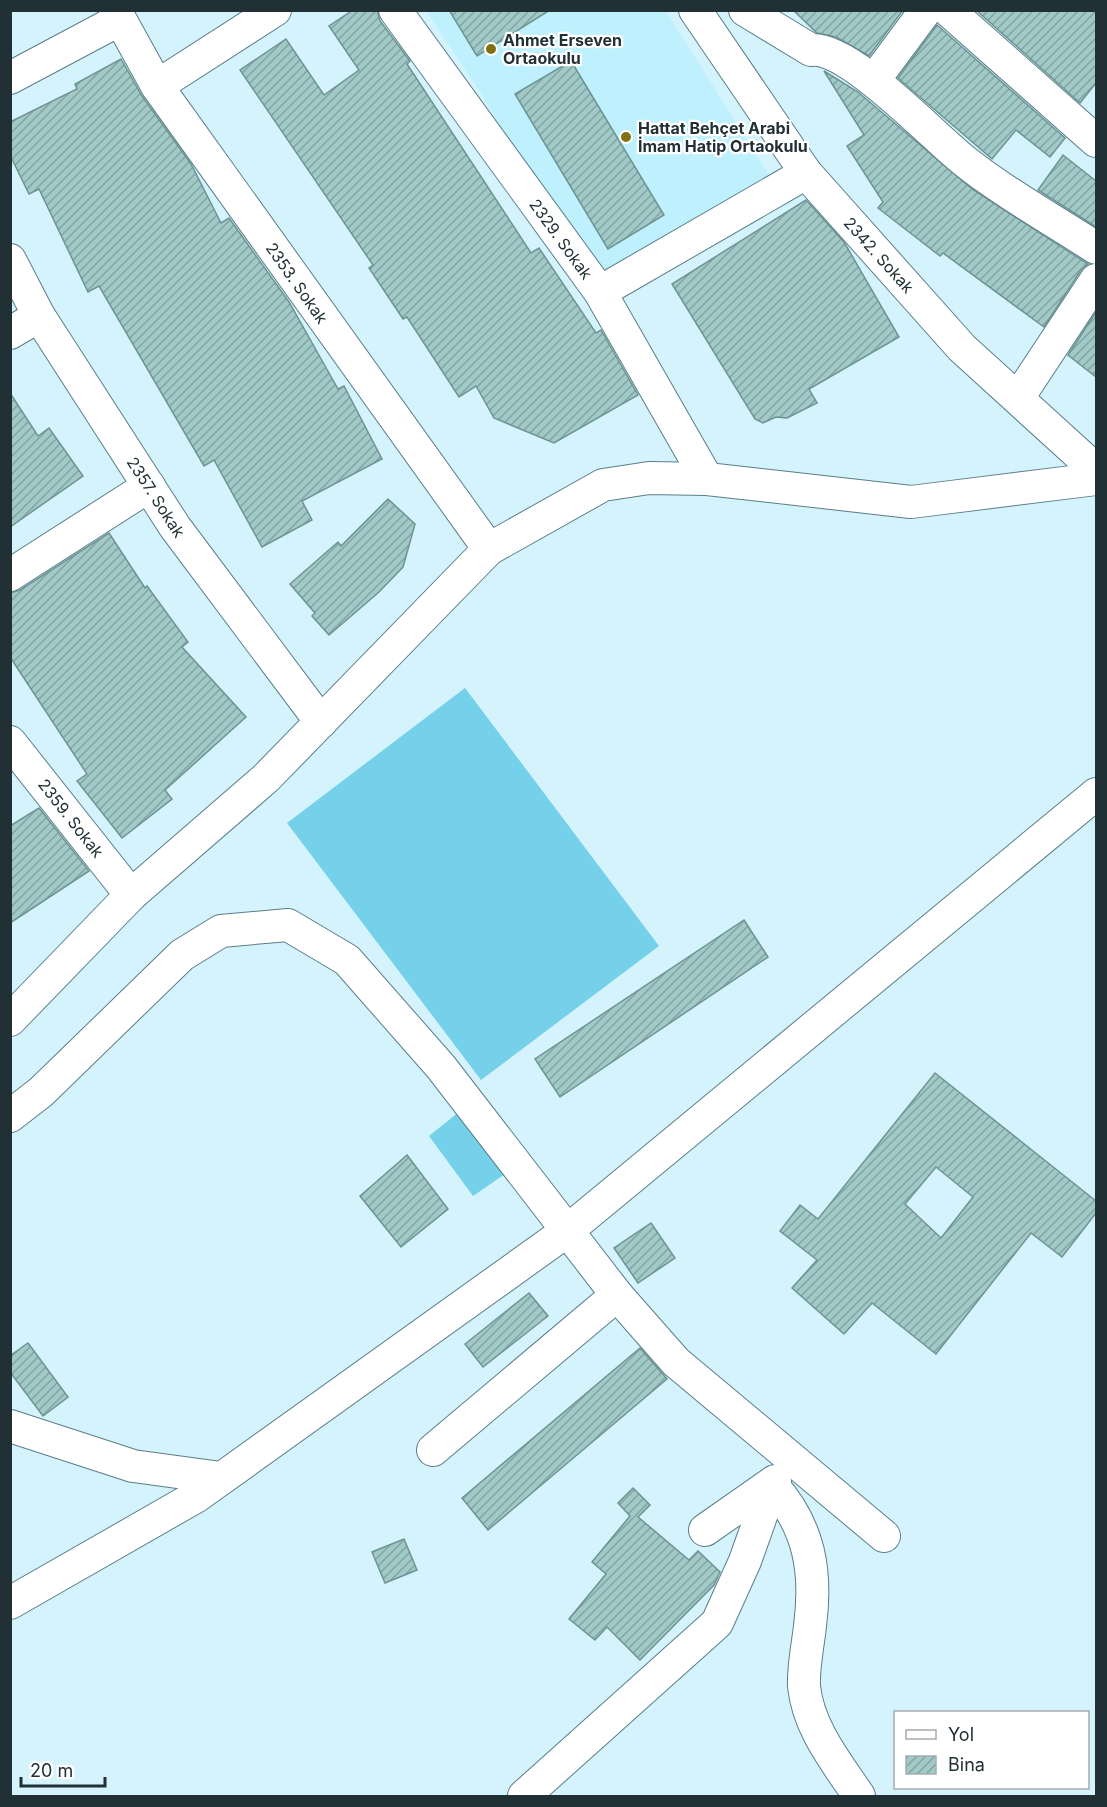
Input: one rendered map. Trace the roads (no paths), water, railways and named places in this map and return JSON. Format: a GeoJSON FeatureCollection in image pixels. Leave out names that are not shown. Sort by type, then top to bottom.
{"type":"FeatureCollection","features":[{"type":"Feature","properties":{"kind":"street"},"geometry":{"type":"LineString","coordinates":[[157,86],[275,10]]}},
{"type":"Feature","properties":{"kind":"street","name":"2329. Sokak"},"geometry":{"type":"LineString","coordinates":[[395,10],[600,292],[707,479]]}},
{"type":"Feature","properties":{"kind":"street","name":"2342. Sokak"},"geometry":{"type":"LineString","coordinates":[[695,10],[806,173],[962,348],[1096,470]]}},
{"type":"Feature","properties":{"kind":"street"},"geometry":{"type":"LineString","coordinates":[[745,10],[811,51],[822,50],[874,80],[967,164],[1096,248]]}},
{"type":"Feature","properties":{"kind":"street"},"geometry":{"type":"LineString","coordinates":[[874,80],[926,10]]}},
{"type":"Feature","properties":{"kind":"street"},"geometry":{"type":"LineString","coordinates":[[948,10],[1096,141]]}},
{"type":"Feature","properties":{"kind":"street"},"geometry":{"type":"LineString","coordinates":[[10,78],[117,15]]}},
{"type":"Feature","properties":{"kind":"street","name":"2353. Sokak"},"geometry":{"type":"LineString","coordinates":[[117,15],[157,86],[489,549]]}},
{"type":"Feature","properties":{"kind":"street"},"geometry":{"type":"LineString","coordinates":[[600,292],[806,173]]}},
{"type":"Feature","properties":{"kind":"street","name":"2357. Sokak"},"geometry":{"type":"LineString","coordinates":[[10,260],[39,316],[175,527],[321,722]]}},
{"type":"Feature","properties":{"kind":"street"},"geometry":{"type":"LineString","coordinates":[[1018,398],[1096,280]]}},
{"type":"Feature","properties":{"kind":"street"},"geometry":{"type":"LineString","coordinates":[[10,333],[39,316]]}},
{"type":"Feature","properties":{"kind":"street"},"geometry":{"type":"LineString","coordinates":[[10,1020],[131,895],[266,778],[489,549],[603,485],[649,478],[707,479],[911,502],[1096,479]]}},
{"type":"Feature","properties":{"kind":"street"},"geometry":{"type":"LineString","coordinates":[[10,575],[149,486]]}},
{"type":"Feature","properties":{"kind":"street","name":"2359. Sokak"},"geometry":{"type":"LineString","coordinates":[[10,742],[131,895]]}},
{"type":"Feature","properties":{"kind":"street"},"geometry":{"type":"LineString","coordinates":[[10,1603],[197,1496],[567,1231],[1096,794]]}},
{"type":"Feature","properties":{"kind":"street"},"geometry":{"type":"LineString","coordinates":[[10,1116],[41,1092],[182,956],[221,931],[288,925],[348,960],[441,1067],[617,1295],[676,1362],[884,1536]]}},
{"type":"Feature","properties":{"kind":"street"},"geometry":{"type":"LineString","coordinates":[[433,1449],[617,1295]]}},
{"type":"Feature","properties":{"kind":"street"},"geometry":{"type":"LineString","coordinates":[[10,1426],[134,1466],[221,1478]]}},
{"type":"Feature","properties":{"kind":"street"},"geometry":{"type":"LineString","coordinates":[[524,1797],[717,1623],[745,1561],[772,1485],[792,1459]]}},
{"type":"Feature","properties":{"kind":"street"},"geometry":{"type":"LineString","coordinates":[[705,1530],[772,1485]]}},
{"type":"Feature","properties":{"kind":"street"},"geometry":{"type":"LineString","coordinates":[[772,1485],[782,1495],[808,1543],[814,1596],[804,1686],[815,1727],[859,1797]]}},
{"type":"Feature","properties":{"kind":"place","name":"Ahmet Erseven Ortaokulu"},"geometry":{"type":"Point","coordinates":[491,49]}},
{"type":"Feature","properties":{"kind":"place","name":"Hattat Behçet Arabi İmam Hatip Ortaokulu"},"geometry":{"type":"Point","coordinates":[626,137]}}]}
